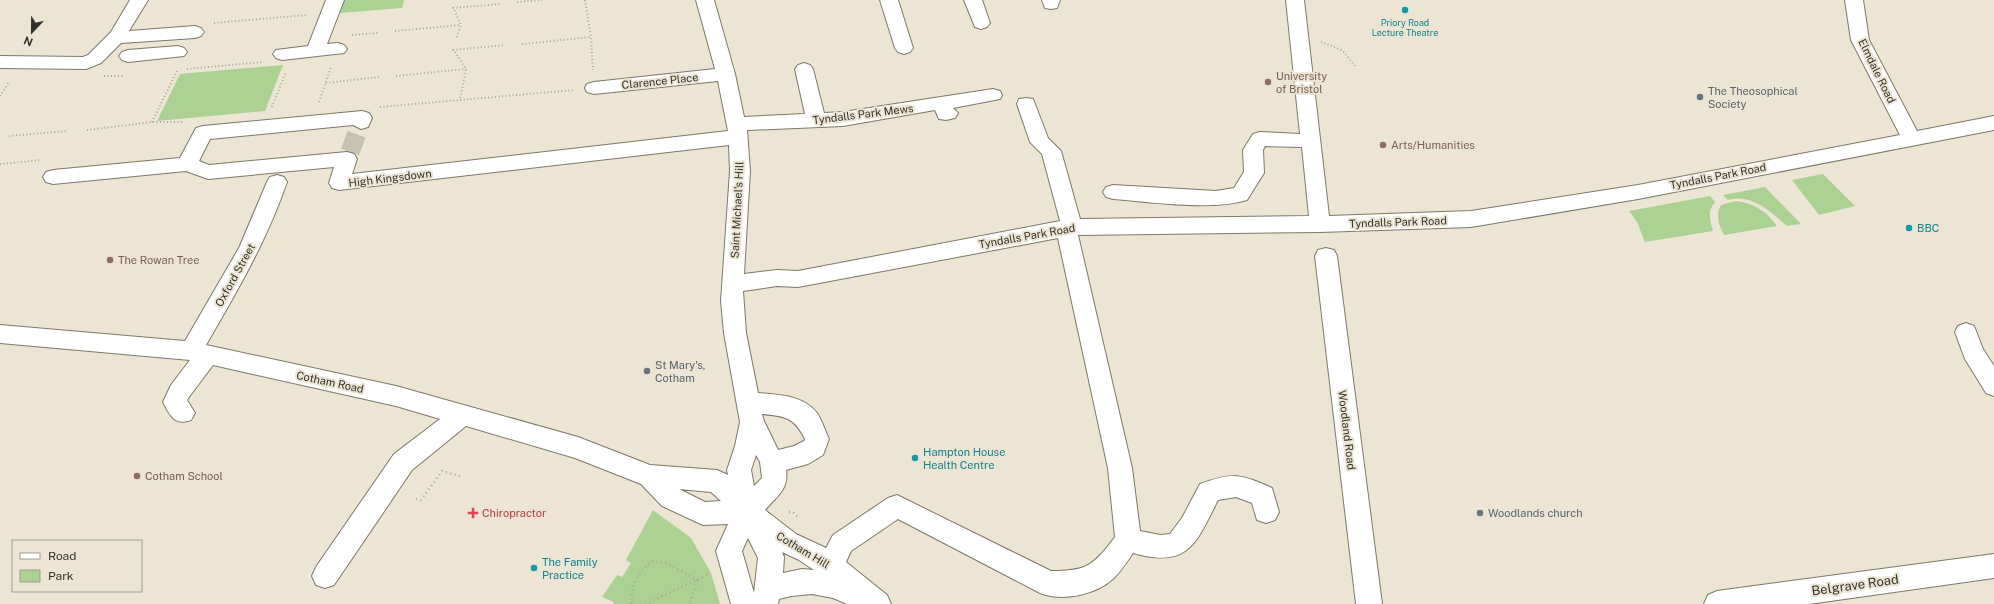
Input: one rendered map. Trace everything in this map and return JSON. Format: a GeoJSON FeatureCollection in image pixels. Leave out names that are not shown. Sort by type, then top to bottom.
{"type":"FeatureCollection","features":[{"type":"Feature","properties":{"kind":"street"},"geometry":{"type":"LineString","coordinates":[[0,62],[86,63],[95,61],[101,56],[140,0]]}},
{"type":"Feature","properties":{"kind":"street","name":"Saint Michael's Hill"},"geometry":{"type":"LineString","coordinates":[[705,0],[726,74],[737,131],[740,171],[736,204],[732,292],[735,332],[750,412],[772,462],[775,481],[747,511]]}},
{"type":"Feature","properties":{"kind":"street"},"geometry":{"type":"LineString","coordinates":[[889,0],[904,48]]}},
{"type":"Feature","properties":{"kind":"street"},"geometry":{"type":"LineString","coordinates":[[973,0],[981,23]]}},
{"type":"Feature","properties":{"kind":"street"},"geometry":{"type":"LineString","coordinates":[[1295,0],[1303,49],[1310,141],[1320,224]]}},
{"type":"Feature","properties":{"kind":"street","name":"Elmdale Road"},"geometry":{"type":"LineString","coordinates":[[1854,0],[1860,40],[1911,138]]}},
{"type":"Feature","properties":{"kind":"street"},"geometry":{"type":"LineString","coordinates":[[315,51],[332,6]]}},
{"type":"Feature","properties":{"kind":"street"},"geometry":{"type":"LineString","coordinates":[[114,38],[195,32]]}},
{"type":"Feature","properties":{"kind":"street"},"geometry":{"type":"LineString","coordinates":[[148,55],[158,35]]}},
{"type":"Feature","properties":{"kind":"street"},"geometry":{"type":"LineString","coordinates":[[285,60],[315,51],[338,49]]}},
{"type":"Feature","properties":{"kind":"street"},"geometry":{"type":"LineString","coordinates":[[128,56],[178,52]]}},
{"type":"Feature","properties":{"kind":"street"},"geometry":{"type":"LineString","coordinates":[[804,69],[816,120]]}},
{"type":"Feature","properties":{"kind":"street","name":"Clarence Place"},"geometry":{"type":"LineString","coordinates":[[594,88],[726,74]]}},
{"type":"Feature","properties":{"kind":"street","name":"Tyndalls Park Mews"},"geometry":{"type":"LineString","coordinates":[[737,131],[816,120],[947,108],[993,95]]}},
{"type":"Feature","properties":{"kind":"street"},"geometry":{"type":"LineString","coordinates":[[830,565],[842,543],[897,506],[1049,584],[1071,584],[1092,579],[1107,569],[1128,540],[1120,468],[1069,227],[1051,151],[1040,142],[1026,104]]}},
{"type":"Feature","properties":{"kind":"street"},"geometry":{"type":"LineString","coordinates":[[188,164],[203,133],[362,118],[361,122]]}},
{"type":"Feature","properties":{"kind":"street","name":"Tyndalls Park Road"},"geometry":{"type":"LineString","coordinates":[[732,292],[780,288],[798,279],[1069,227],[1170,233],[1320,224],[1471,219],[1638,192],[1994,123]]}},
{"type":"Feature","properties":{"kind":"street","name":"High Kingsdown"},"geometry":{"type":"LineString","coordinates":[[53,177],[188,164],[208,172],[349,155],[339,183],[737,131]]}},
{"type":"Feature","properties":{"kind":"street"},"geometry":{"type":"LineString","coordinates":[[1113,192],[1155,193],[1216,198],[1240,195],[1254,173],[1253,150],[1260,140],[1310,141]]}},
{"type":"Feature","properties":{"kind":"street","name":"Oxford Street"},"geometry":{"type":"LineString","coordinates":[[182,413],[175,402],[179,392],[259,231],[281,191]]}},
{"type":"Feature","properties":{"kind":"street"},"geometry":{"type":"LineString","coordinates":[[1155,193],[1170,233]]}},
{"type":"Feature","properties":{"kind":"street","name":"Woodland Road"},"geometry":{"type":"LineString","coordinates":[[1326,256],[1369,604]]}},
{"type":"Feature","properties":{"kind":"street"},"geometry":{"type":"LineString","coordinates":[[1966,332],[1974,352],[1994,386]]}},
{"type":"Feature","properties":{"kind":"street","name":"Cotham Road"},"geometry":{"type":"LineString","coordinates":[[0,334],[199,353],[396,396],[578,448],[650,476],[717,481],[747,511]]}},
{"type":"Feature","properties":{"kind":"street"},"geometry":{"type":"LineString","coordinates":[[750,412],[792,407],[808,420],[818,439],[814,448],[799,456],[772,462]]}},
{"type":"Feature","properties":{"kind":"street","name":"Saint Michael's Hill"},"geometry":{"type":"LineString","coordinates":[[747,511],[739,470],[747,446],[750,412]]}},
{"type":"Feature","properties":{"kind":"street"},"geometry":{"type":"LineString","coordinates":[[325,576],[403,462],[462,415]]}},
{"type":"Feature","properties":{"kind":"street","name":"Cotham Road"},"geometry":{"type":"LineString","coordinates":[[650,476],[671,498],[703,514],[747,511]]}},
{"type":"Feature","properties":{"kind":"street"},"geometry":{"type":"LineString","coordinates":[[1128,540],[1162,547],[1179,542],[1187,532],[1209,492],[1224,486],[1241,486],[1263,496],[1266,512]]}},
{"type":"Feature","properties":{"kind":"street"},"geometry":{"type":"LineString","coordinates":[[744,604],[729,551],[747,511]]}},
{"type":"Feature","properties":{"kind":"street"},"geometry":{"type":"LineString","coordinates":[[747,511],[771,557],[767,598]]}},
{"type":"Feature","properties":{"kind":"street","name":"Cotham Hill"},"geometry":{"type":"LineString","coordinates":[[747,511],[787,542],[808,551],[830,565],[876,604]]}},
{"type":"Feature","properties":{"kind":"street","name":"Belgrave Road"},"geometry":{"type":"LineString","coordinates":[[1716,604],[1994,566]]}},
{"type":"Feature","properties":{"kind":"street"},"geometry":{"type":"LineString","coordinates":[[767,598],[792,582],[808,580],[833,585],[876,604]]}},
{"type":"Feature","properties":{"kind":"path"},"geometry":{"type":"LineString","coordinates":[[517,2],[542,0]]}},
{"type":"Feature","properties":{"kind":"path"},"geometry":{"type":"LineString","coordinates":[[376,107],[594,88],[591,38],[585,0]]}},
{"type":"Feature","properties":{"kind":"path"},"geometry":{"type":"LineString","coordinates":[[456,39],[461,25],[453,7],[500,4]]}},
{"type":"Feature","properties":{"kind":"path"},"geometry":{"type":"LineString","coordinates":[[152,122],[178,70],[198,25],[332,6]]}},
{"type":"Feature","properties":{"kind":"path"},"geometry":{"type":"LineString","coordinates":[[395,31],[461,25]]}},
{"type":"Feature","properties":{"kind":"path"},"geometry":{"type":"LineString","coordinates":[[522,44],[591,38]]}},
{"type":"Feature","properties":{"kind":"path"},"geometry":{"type":"LineString","coordinates":[[1303,49],[1316,41],[1337,47],[1342,50],[1356,67]]}},
{"type":"Feature","properties":{"kind":"path"},"geometry":{"type":"LineString","coordinates":[[460,100],[466,69],[453,50],[505,45]]}},
{"type":"Feature","properties":{"kind":"path"},"geometry":{"type":"LineString","coordinates":[[318,105],[338,49]]}},
{"type":"Feature","properties":{"kind":"path"},"geometry":{"type":"LineString","coordinates":[[271,109],[285,60]]}},
{"type":"Feature","properties":{"kind":"path"},"geometry":{"type":"LineString","coordinates":[[95,61],[104,78],[126,75]]}},
{"type":"Feature","properties":{"kind":"path"},"geometry":{"type":"LineString","coordinates":[[170,71],[264,62]]}},
{"type":"Feature","properties":{"kind":"path"},"geometry":{"type":"LineString","coordinates":[[396,76],[466,69]]}},
{"type":"Feature","properties":{"kind":"path"},"geometry":{"type":"LineString","coordinates":[[326,82],[379,77]]}},
{"type":"Feature","properties":{"kind":"path"},"geometry":{"type":"LineString","coordinates":[[87,130],[152,122],[187,122]]}},
{"type":"Feature","properties":{"kind":"path"},"geometry":{"type":"LineString","coordinates":[[9,136],[67,131]]}},
{"type":"Feature","properties":{"kind":"path"},"geometry":{"type":"LineString","coordinates":[[416,499],[421,500],[442,471],[463,477]]}},
{"type":"Feature","properties":{"kind":"path"},"geometry":{"type":"LineString","coordinates":[[631,604],[633,580],[640,570],[653,561],[668,563],[697,580]]}},
{"type":"Feature","properties":{"kind":"path"},"geometry":{"type":"LineString","coordinates":[[645,604],[732,562]]}},
{"type":"Feature","properties":{"kind":"path"},"geometry":{"type":"LineString","coordinates":[[690,604],[697,580]]}},
{"type":"Feature","properties":{"kind":"green space"},"geometry":{"type":"Polygon","coordinates":[[[344,0],[404,0],[402,8],[340,13],[344,0]]]}},
{"type":"Feature","properties":{"kind":"green space"},"geometry":{"type":"Polygon","coordinates":[[[283,65],[265,111],[157,121],[180,74],[283,65]]]}},
{"type":"Feature","properties":{"kind":"green space"},"geometry":{"type":"Polygon","coordinates":[[[1823,174],[1855,206],[1819,215],[1792,180],[1823,174]]]}},
{"type":"Feature","properties":{"kind":"green space"},"geometry":{"type":"Polygon","coordinates":[[[1765,187],[1801,224],[1787,226],[1767,209],[1752,201],[1736,198],[1728,200],[1723,195],[1765,187]]]}},
{"type":"Feature","properties":{"kind":"green space"},"geometry":{"type":"Polygon","coordinates":[[[1710,196],[1715,202],[1712,205],[1710,212],[1713,231],[1645,242],[1637,222],[1629,211],[1710,196]]]}},
{"type":"Feature","properties":{"kind":"green space"},"geometry":{"type":"Polygon","coordinates":[[[1736,201],[1754,206],[1764,212],[1777,226],[1724,235],[1718,220],[1719,209],[1721,205],[1736,201]]]}},
{"type":"Feature","properties":{"kind":"green space"},"geometry":{"type":"Polygon","coordinates":[[[653,510],[691,538],[711,573],[720,604],[613,604],[614,602],[602,597],[617,575],[622,577],[631,563],[626,560],[653,510]]]}},
{"type":"Feature","properties":{"kind":"tunnel"},"geometry":{"type":"LineString","coordinates":[[350,152],[361,122]]}},
{"type":"Feature","properties":{"kind":"place","name":"Priory Road Lecture Theatre"},"geometry":{"type":"Point","coordinates":[1405,10]}},
{"type":"Feature","properties":{"kind":"place","name":"University of Bristol"},"geometry":{"type":"Point","coordinates":[1268,82]}},
{"type":"Feature","properties":{"kind":"place","name":"The Theosophical Society"},"geometry":{"type":"Point","coordinates":[1700,97]}},
{"type":"Feature","properties":{"kind":"place","name":"Arts/Humanities"},"geometry":{"type":"Point","coordinates":[1383,145]}},
{"type":"Feature","properties":{"kind":"place","name":"BBC"},"geometry":{"type":"Point","coordinates":[1909,228]}},
{"type":"Feature","properties":{"kind":"place","name":"The Rowan Tree"},"geometry":{"type":"Point","coordinates":[110,260]}},
{"type":"Feature","properties":{"kind":"place","name":"St Mary's, Cotham"},"geometry":{"type":"Point","coordinates":[647,371]}},
{"type":"Feature","properties":{"kind":"place","name":"Hampton House Health Centre"},"geometry":{"type":"Point","coordinates":[915,458]}},
{"type":"Feature","properties":{"kind":"place","name":"Cotham School"},"geometry":{"type":"Point","coordinates":[137,476]}},
{"type":"Feature","properties":{"kind":"place","name":"Chiropractor"},"geometry":{"type":"Point","coordinates":[473,513]}},
{"type":"Feature","properties":{"kind":"place","name":"Woodlands church"},"geometry":{"type":"Point","coordinates":[1480,513]}},
{"type":"Feature","properties":{"kind":"place","name":"The Family Practice"},"geometry":{"type":"Point","coordinates":[534,568]}}]}
